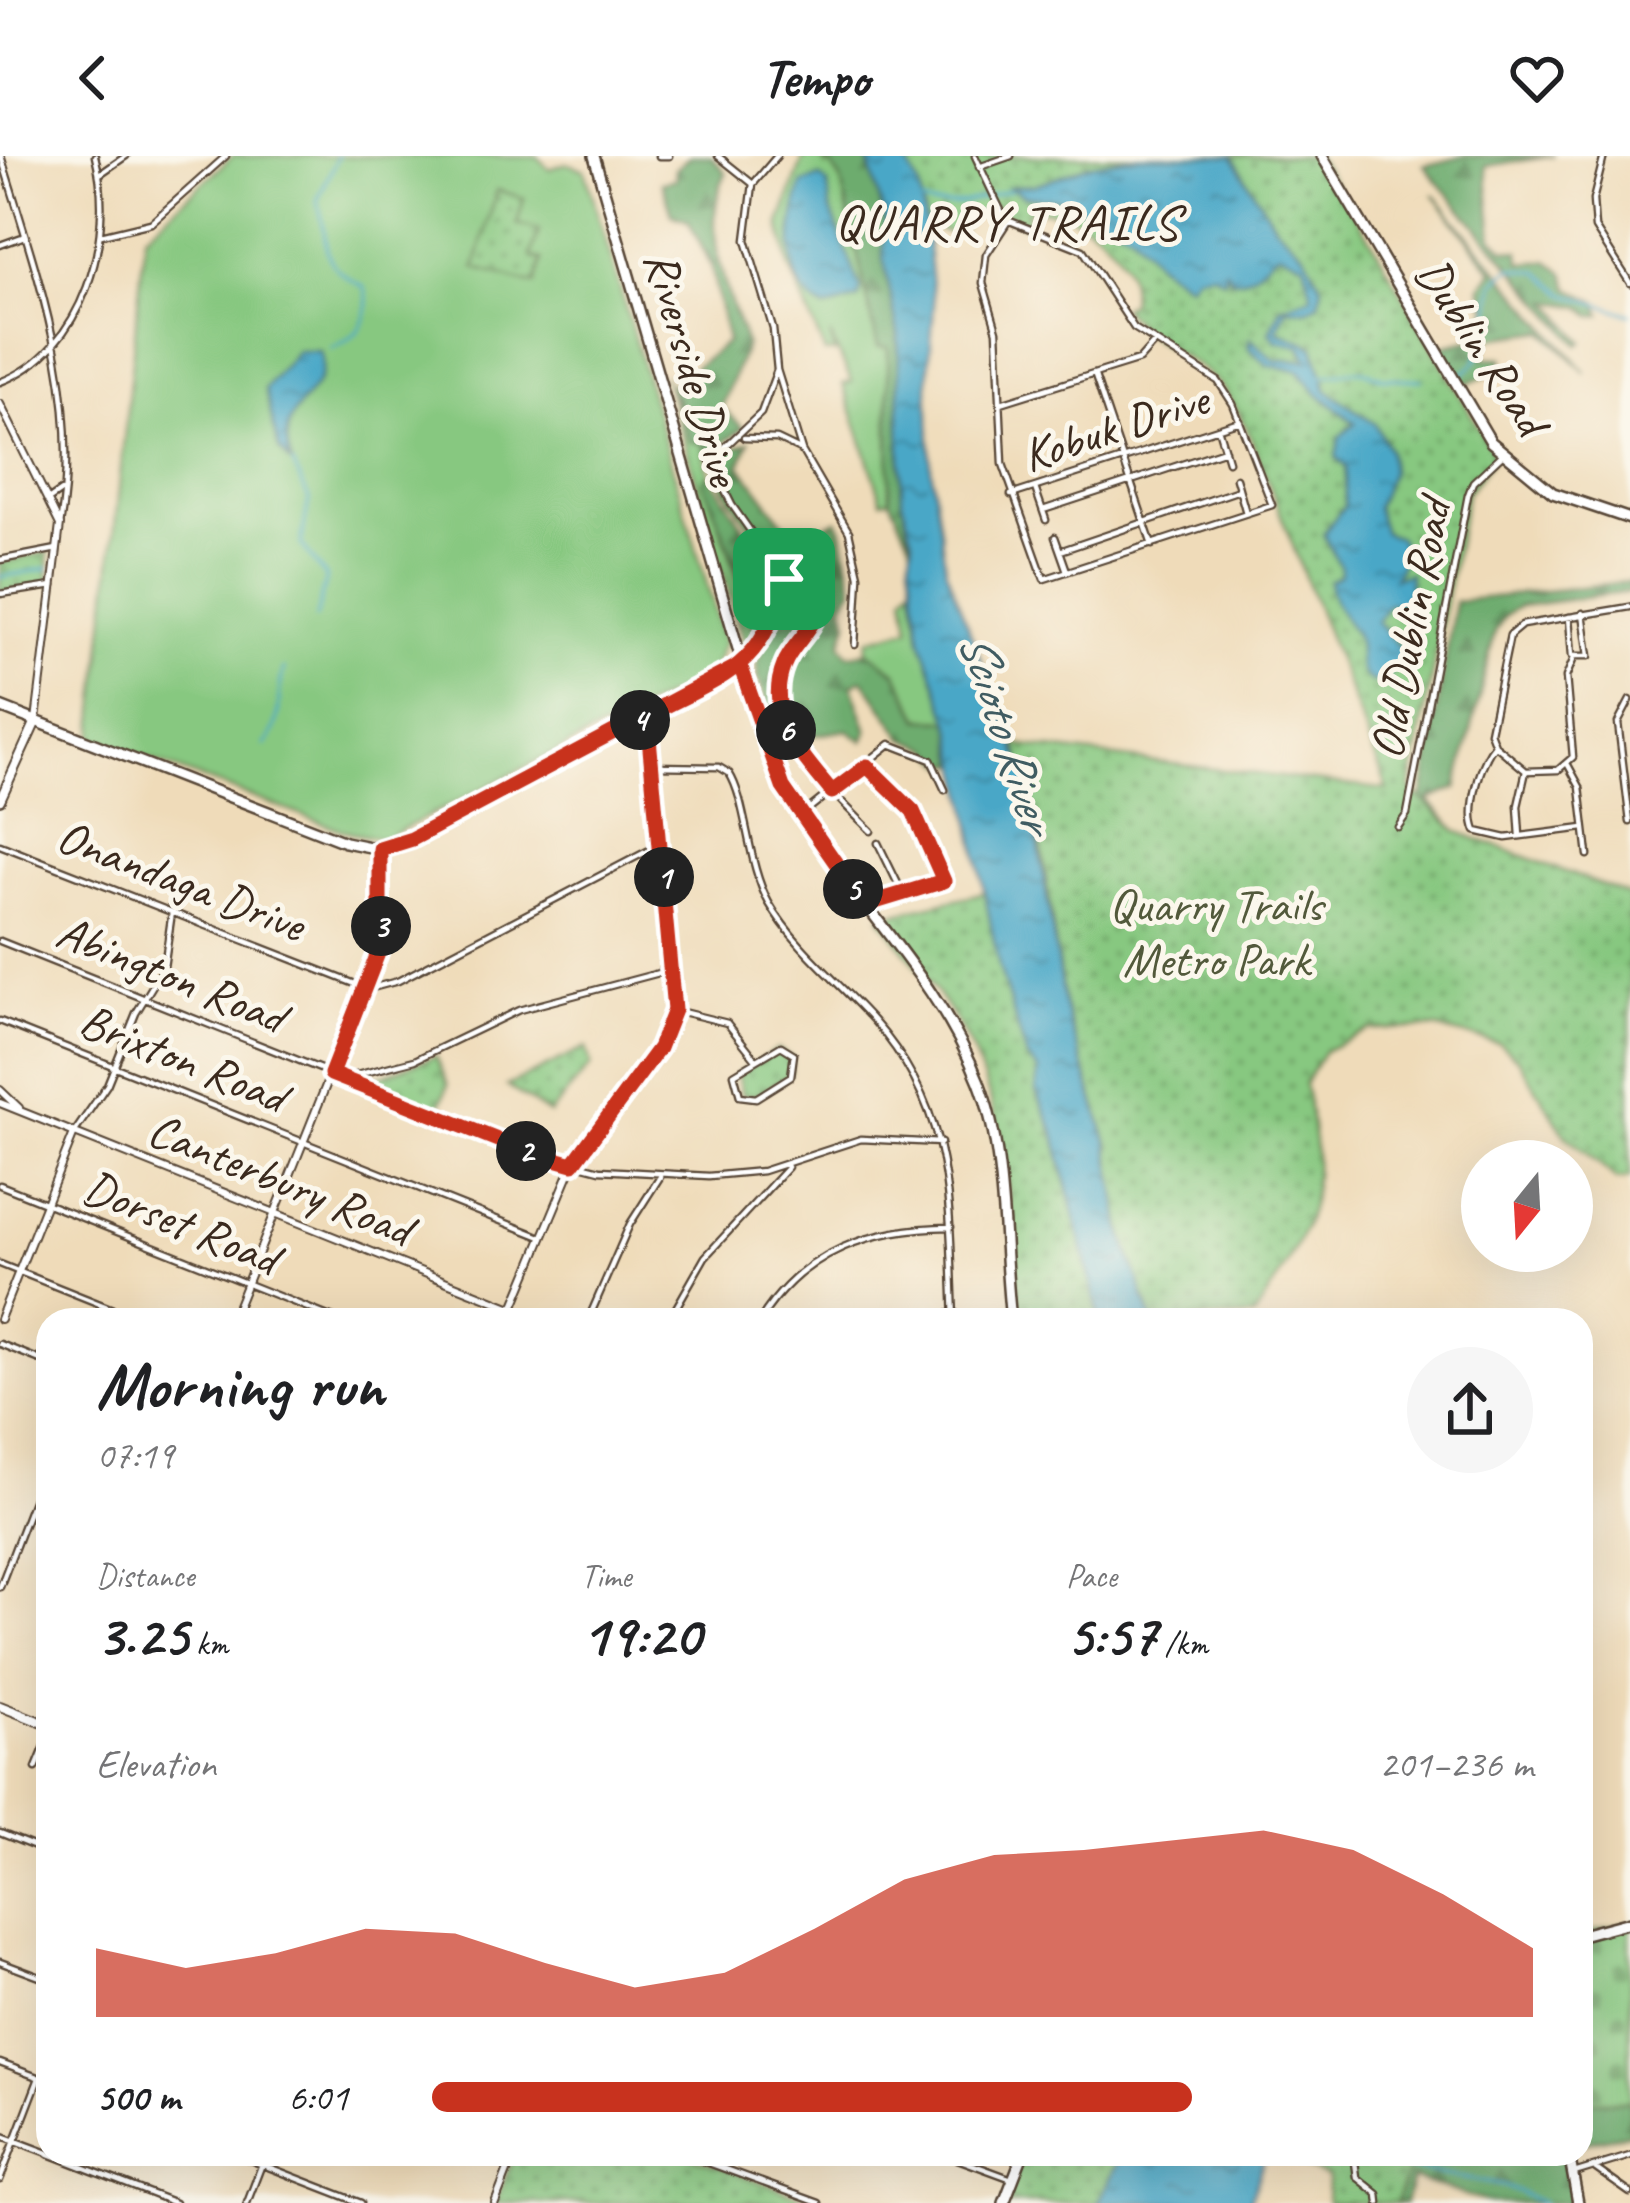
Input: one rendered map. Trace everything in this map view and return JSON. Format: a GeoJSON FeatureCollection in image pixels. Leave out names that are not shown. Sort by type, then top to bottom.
{"type":"FeatureCollection","features":[{"type":"Feature","properties":{"kind":"main road","name":"Riverside Drive"},"geometry":{"type":"LineString","coordinates":[[594,156],[772,766],[950,1024],[981,1087],[1009,1308]]}},
{"type":"Feature","properties":{"kind":"main road","name":"Dublin Road"},"geometry":{"type":"LineString","coordinates":[[1322,156],[1476,420],[1503,454],[1552,493],[1630,519]]}},
{"type":"Feature","properties":{"kind":"main road"},"geometry":{"type":"LineString","coordinates":[[0,706],[345,842],[380,849],[412,839],[740,665]]}},
{"type":"Feature","properties":{"kind":"main road"},"geometry":{"type":"LineString","coordinates":[[0,800],[36,721]]}},
{"type":"Feature","properties":{"kind":"main road"},"geometry":{"type":"LineString","coordinates":[[0,1706],[36,1720]]}},
{"type":"Feature","properties":{"kind":"main road"},"geometry":{"type":"LineString","coordinates":[[1593,1932],[1630,1922]]}},
{"type":"Feature","properties":{"kind":"main road"},"geometry":{"type":"LineString","coordinates":[[1004,2203],[1018,2166]]}},
{"type":"Feature","properties":{"kind":"main road"},"geometry":{"type":"LineString","coordinates":[[1573,2166],[1578,2203]]}},
{"type":"Feature","properties":{"kind":"street"},"geometry":{"type":"LineString","coordinates":[[1,156],[54,342],[65,425],[64,486],[36,721]]}},
{"type":"Feature","properties":{"kind":"street"},"geometry":{"type":"LineString","coordinates":[[0,382],[20,375],[54,342],[88,282],[101,236],[100,174],[95,156]]}},
{"type":"Feature","properties":{"kind":"street"},"geometry":{"type":"LineString","coordinates":[[100,174],[126,156]]}},
{"type":"Feature","properties":{"kind":"street"},"geometry":{"type":"LineString","coordinates":[[101,236],[152,223],[226,156]]}},
{"type":"Feature","properties":{"kind":"street"},"geometry":{"type":"LineString","coordinates":[[659,156],[669,156]]}},
{"type":"Feature","properties":{"kind":"street"},"geometry":{"type":"LineString","coordinates":[[718,156],[753,184]]}},
{"type":"Feature","properties":{"kind":"street"},"geometry":{"type":"LineString","coordinates":[[778,156],[753,184],[746,240],[773,329],[776,370],[802,451],[849,532],[859,576],[855,645]]}},
{"type":"Feature","properties":{"kind":"street"},"geometry":{"type":"LineString","coordinates":[[975,156],[995,205],[1008,221],[1083,250],[1098,265],[1122,313],[1154,344],[1211,376],[1240,421],[1273,505],[1044,579],[1011,495],[998,403],[997,331],[982,272],[987,252],[1008,221]]}},
{"type":"Feature","properties":{"kind":"street"},"geometry":{"type":"LineString","coordinates":[[979,167],[1011,156]]}},
{"type":"Feature","properties":{"kind":"street"},"geometry":{"type":"LineString","coordinates":[[1604,156],[1593,200],[1595,228],[1630,283]]}},
{"type":"Feature","properties":{"kind":"street"},"geometry":{"type":"LineString","coordinates":[[0,245],[25,236]]}},
{"type":"Feature","properties":{"kind":"street"},"geometry":{"type":"LineString","coordinates":[[998,403],[1143,359],[1154,344]]}},
{"type":"Feature","properties":{"kind":"street"},"geometry":{"type":"LineString","coordinates":[[776,370],[761,413],[741,438],[716,451],[711,467],[784,579],[803,584],[818,608],[783,666],[781,717],[796,750],[809,757],[832,792],[871,831]]}},
{"type":"Feature","properties":{"kind":"street"},"geometry":{"type":"LineString","coordinates":[[1094,376],[1151,545]]}},
{"type":"Feature","properties":{"kind":"street"},"geometry":{"type":"LineString","coordinates":[[0,404],[51,498],[60,525]]}},
{"type":"Feature","properties":{"kind":"street","name":"Kobuk Drive"},"geometry":{"type":"LineString","coordinates":[[1011,495],[1240,421]]}},
{"type":"Feature","properties":{"kind":"street"},"geometry":{"type":"LineString","coordinates":[[1218,428],[1228,461]]}},
{"type":"Feature","properties":{"kind":"street"},"geometry":{"type":"LineString","coordinates":[[741,438],[769,437],[802,451]]}},
{"type":"Feature","properties":{"kind":"street"},"geometry":{"type":"LineString","coordinates":[[1043,510],[1225,450]]}},
{"type":"Feature","properties":{"kind":"street","name":"Old Dublin Road"},"geometry":{"type":"LineString","coordinates":[[1398,827],[1407,814],[1468,495],[1503,454]]}},
{"type":"Feature","properties":{"kind":"street"},"geometry":{"type":"LineString","coordinates":[[1235,478],[1246,513]]}},
{"type":"Feature","properties":{"kind":"street"},"geometry":{"type":"LineString","coordinates":[[51,498],[64,486]]}},
{"type":"Feature","properties":{"kind":"street"},"geometry":{"type":"LineString","coordinates":[[1035,488],[1046,520]]}},
{"type":"Feature","properties":{"kind":"street"},"geometry":{"type":"LineString","coordinates":[[1060,551],[1239,490]]}},
{"type":"Feature","properties":{"kind":"street"},"geometry":{"type":"LineString","coordinates":[[1055,537],[1068,573]]}},
{"type":"Feature","properties":{"kind":"street"},"geometry":{"type":"LineString","coordinates":[[0,560],[57,549]]}},
{"type":"Feature","properties":{"kind":"street"},"geometry":{"type":"LineString","coordinates":[[740,665],[766,634],[784,579]]}},
{"type":"Feature","properties":{"kind":"street"},"geometry":{"type":"LineString","coordinates":[[0,594],[53,586]]}},
{"type":"Feature","properties":{"kind":"street"},"geometry":{"type":"LineString","coordinates":[[1568,765],[1526,771],[1495,745],[1490,725],[1510,634],[1522,625],[1630,608]]}},
{"type":"Feature","properties":{"kind":"street"},"geometry":{"type":"LineString","coordinates":[[1574,658],[1589,656],[1583,613]]}},
{"type":"Feature","properties":{"kind":"street"},"geometry":{"type":"LineString","coordinates":[[1568,765],[1574,751],[1566,677],[1574,658],[1569,617]]}},
{"type":"Feature","properties":{"kind":"street"},"geometry":{"type":"LineString","coordinates":[[1630,700],[1618,723],[1630,822]]}},
{"type":"Feature","properties":{"kind":"street"},"geometry":{"type":"LineString","coordinates":[[513,1308],[573,1164],[659,1048],[674,1010],[674,969],[647,716]]}},
{"type":"Feature","properties":{"kind":"street"},"geometry":{"type":"LineString","coordinates":[[804,810],[892,745],[932,760],[945,790]]}},
{"type":"Feature","properties":{"kind":"street"},"geometry":{"type":"LineString","coordinates":[[1495,745],[1484,763],[1473,827],[1505,838],[1584,828]]}},
{"type":"Feature","properties":{"kind":"street"},"geometry":{"type":"LineString","coordinates":[[1568,765],[1580,787],[1588,855]]}},
{"type":"Feature","properties":{"kind":"street"},"geometry":{"type":"LineString","coordinates":[[652,766],[719,767],[729,773],[745,842],[767,900],[798,941],[876,1024],[917,1079],[941,1143],[954,1308]]}},
{"type":"Feature","properties":{"kind":"street"},"geometry":{"type":"LineString","coordinates":[[865,905],[941,884],[944,875],[913,811],[867,766]]}},
{"type":"Feature","properties":{"kind":"street"},"geometry":{"type":"LineString","coordinates":[[1520,836],[1518,806],[1526,771]]}},
{"type":"Feature","properties":{"kind":"street"},"geometry":{"type":"LineString","coordinates":[[878,842],[903,895]]}},
{"type":"Feature","properties":{"kind":"street","name":"Onandaga Drive"},"geometry":{"type":"LineString","coordinates":[[0,845],[366,988]]}},
{"type":"Feature","properties":{"kind":"street"},"geometry":{"type":"LineString","coordinates":[[366,988],[398,981],[661,845]]}},
{"type":"Feature","properties":{"kind":"street"},"geometry":{"type":"LineString","coordinates":[[237,1308],[380,948],[380,849]]}},
{"type":"Feature","properties":{"kind":"street"},"geometry":{"type":"LineString","coordinates":[[0,1318],[74,1132],[114,1066],[143,999],[169,955],[172,912]]}},
{"type":"Feature","properties":{"kind":"street","name":"Abington Road"},"geometry":{"type":"LineString","coordinates":[[0,941],[523,1150],[573,1164],[660,1177],[736,1175],[792,1163],[861,1139],[941,1143]]}},
{"type":"Feature","properties":{"kind":"street"},"geometry":{"type":"LineString","coordinates":[[343,1079],[415,1060],[519,1010],[674,969]]}},
{"type":"Feature","properties":{"kind":"street"},"geometry":{"type":"LineString","coordinates":[[674,1010],[727,1023],[755,1058]]}},
{"type":"Feature","properties":{"kind":"street","name":"Brixton Road"},"geometry":{"type":"LineString","coordinates":[[0,1021],[541,1238]]}},
{"type":"Feature","properties":{"kind":"street"},"geometry":{"type":"LineString","coordinates":[[781,1046],[794,1054],[795,1069],[748,1099],[732,1082],[740,1068],[755,1058],[781,1046]]}},
{"type":"Feature","properties":{"kind":"street","name":"Canterbury Road"},"geometry":{"type":"LineString","coordinates":[[0,1090],[23,1112],[513,1308]]}},
{"type":"Feature","properties":{"kind":"street"},"geometry":{"type":"LineString","coordinates":[[0,1103],[23,1112]]}},
{"type":"Feature","properties":{"kind":"street"},"geometry":{"type":"LineString","coordinates":[[676,1308],[705,1257],[792,1163]]}},
{"type":"Feature","properties":{"kind":"street"},"geometry":{"type":"LineString","coordinates":[[593,1308],[630,1223],[660,1177]]}},
{"type":"Feature","properties":{"kind":"street","name":"Dorset Road"},"geometry":{"type":"LineString","coordinates":[[0,1184],[308,1308]]}},
{"type":"Feature","properties":{"kind":"street"},"geometry":{"type":"LineString","coordinates":[[771,1308],[815,1261],[837,1247],[876,1232],[951,1227]]}},
{"type":"Feature","properties":{"kind":"street"},"geometry":{"type":"LineString","coordinates":[[0,1264],[110,1308]]}},
{"type":"Feature","properties":{"kind":"street"},"geometry":{"type":"LineString","coordinates":[[0,1344],[36,1358]]}},
{"type":"Feature","properties":{"kind":"street"},"geometry":{"type":"LineString","coordinates":[[0,1587],[36,1493]]}},
{"type":"Feature","properties":{"kind":"street"},"geometry":{"type":"LineString","coordinates":[[0,1833],[36,1847]]}},
{"type":"Feature","properties":{"kind":"street"},"geometry":{"type":"LineString","coordinates":[[0,1962],[36,1976]]}},
{"type":"Feature","properties":{"kind":"street"},"geometry":{"type":"LineString","coordinates":[[0,2062],[36,2076]]}},
{"type":"Feature","properties":{"kind":"street"},"geometry":{"type":"LineString","coordinates":[[0,2180],[36,2088]]}},
{"type":"Feature","properties":{"kind":"street"},"geometry":{"type":"LineString","coordinates":[[0,2135],[36,2149]]}},
{"type":"Feature","properties":{"kind":"street"},"geometry":{"type":"LineString","coordinates":[[1574,2173],[1630,2156]]}},
{"type":"Feature","properties":{"kind":"street"},"geometry":{"type":"LineString","coordinates":[[80,2166],[176,2203]]}},
{"type":"Feature","properties":{"kind":"street"},"geometry":{"type":"LineString","coordinates":[[247,2203],[261,2166]]}},
{"type":"Feature","properties":{"kind":"street"},"geometry":{"type":"LineString","coordinates":[[267,2166],[361,2203]]}},
{"type":"Feature","properties":{"kind":"street"},"geometry":{"type":"LineString","coordinates":[[496,2203],[510,2166]]}},
{"type":"Feature","properties":{"kind":"street"},"geometry":{"type":"LineString","coordinates":[[717,2166],[819,2203]]}},
{"type":"Feature","properties":{"kind":"street"},"geometry":{"type":"LineString","coordinates":[[976,2166],[1013,2180]]}},
{"type":"Feature","properties":{"kind":"street"},"geometry":{"type":"LineString","coordinates":[[1356,2166],[1357,2176],[1374,2190],[1379,2203]]}},
{"type":"Feature","properties":{"kind":"street"},"geometry":{"type":"LineString","coordinates":[[1596,2170],[1630,2193]]}},
{"type":"Feature","properties":{"kind":"green space"},"geometry":{"type":"Polygon","coordinates":[[[233,156],[537,156],[549,169],[566,163],[585,170],[724,643],[711,674],[383,839],[350,833],[93,739],[145,235],[233,156]]]}},
{"type":"Feature","properties":{"kind":"green space"},"geometry":{"type":"Polygon","coordinates":[[[690,156],[711,156],[726,173],[718,193],[715,237],[746,344],[722,407],[743,428],[708,455],[702,443],[690,441],[672,385],[727,342],[711,265],[688,220],[672,214],[662,182],[676,179],[675,169],[690,156]]]}},
{"type":"Feature","properties":{"kind":"green space"},"geometry":{"type":"Polygon","coordinates":[[[804,156],[822,156],[827,168],[825,157],[841,180],[878,346],[888,347],[890,499],[882,500],[843,384],[852,382],[830,335],[835,352],[825,353],[789,266],[780,224],[804,156]]]}},
{"type":"Feature","properties":{"kind":"green space"},"geometry":{"type":"Polygon","coordinates":[[[825,156],[867,156],[885,220],[883,256],[898,334],[902,501],[912,547],[890,499],[888,348],[878,347],[841,180],[825,156]]]}},
{"type":"Feature","properties":{"kind":"green space","name":"Quarry Trails Metro Park"},"geometry":{"type":"Polygon","coordinates":[[[904,156],[1316,156],[1370,238],[1492,451],[1492,460],[1466,494],[1410,789],[1458,832],[1630,896],[1630,1178],[1617,1180],[1593,1159],[1593,1140],[1571,1140],[1565,1135],[1518,1059],[1499,1043],[1435,1028],[1370,1029],[1324,1051],[1304,1084],[1315,1155],[1310,1208],[1290,1257],[1259,1308],[1148,1308],[1122,1231],[1108,1144],[1064,1004],[1040,837],[1017,745],[1388,790],[1235,405],[1204,371],[1156,340],[1122,307],[1130,303],[1130,284],[1115,249],[1085,223],[1066,215],[1027,211],[1028,227],[1008,217],[1000,205],[979,212],[956,235],[926,225],[919,186],[904,156]]]}},
{"type":"Feature","properties":{"kind":"green space"},"geometry":{"type":"Polygon","coordinates":[[[1465,156],[1554,156],[1486,166],[1493,238],[1504,249],[1520,251],[1521,263],[1548,261],[1565,273],[1570,288],[1597,302],[1602,315],[1592,316],[1582,307],[1550,301],[1583,342],[1579,345],[1424,166],[1465,156]]]}},
{"type":"Feature","properties":{"kind":"green space"},"geometry":{"type":"Polygon","coordinates":[[[497,190],[524,198],[517,224],[539,230],[531,256],[542,260],[535,285],[475,268],[497,190]]]}},
{"type":"Feature","properties":{"kind":"green space"},"geometry":{"type":"Polygon","coordinates":[[[1433,194],[1586,373],[1544,331],[1490,338],[1483,358],[1503,358],[1499,371],[1463,385],[1439,347],[1478,338],[1488,308],[1481,286],[1493,271],[1433,194]]]}},
{"type":"Feature","properties":{"kind":"green space"},"geometry":{"type":"Polygon","coordinates":[[[664,374],[690,441],[703,443],[709,474],[704,481],[760,639],[753,648],[745,646],[664,374]]]}},
{"type":"Feature","properties":{"kind":"green space"},"geometry":{"type":"Polygon","coordinates":[[[749,442],[740,465],[797,541],[837,520],[841,528],[853,588],[843,604],[848,622],[841,644],[848,654],[869,652],[896,672],[920,719],[951,721],[958,764],[946,764],[930,748],[904,738],[863,679],[852,685],[868,731],[863,741],[848,730],[795,738],[786,688],[797,657],[819,623],[820,609],[813,591],[745,519],[715,469],[718,455],[749,442]]]}},
{"type":"Feature","properties":{"kind":"green space"},"geometry":{"type":"Polygon","coordinates":[[[709,474],[778,580],[772,613],[758,640],[742,580],[703,481],[709,474]]]}},
{"type":"Feature","properties":{"kind":"green space"},"geometry":{"type":"Polygon","coordinates":[[[48,552],[49,583],[0,592],[0,563],[48,552]]]}},
{"type":"Feature","properties":{"kind":"green space"},"geometry":{"type":"Polygon","coordinates":[[[1630,582],[1630,592],[1520,606],[1505,615],[1495,632],[1457,788],[1428,800],[1458,832],[1630,896],[1582,897],[1419,818],[1455,601],[1630,582]]]}},
{"type":"Feature","properties":{"kind":"green space"},"geometry":{"type":"Polygon","coordinates":[[[912,584],[921,638],[951,721],[920,718],[896,672],[866,651],[869,639],[910,628],[905,595],[912,584]]]}},
{"type":"Feature","properties":{"kind":"green space"},"geometry":{"type":"Polygon","coordinates":[[[802,589],[813,613],[776,686],[781,720],[791,744],[783,749],[758,678],[757,662],[785,598],[802,589]]]}},
{"type":"Feature","properties":{"kind":"green space"},"geometry":{"type":"Polygon","coordinates":[[[986,892],[1027,1058],[1039,1071],[1036,1091],[1054,1131],[1097,1308],[1019,1308],[1008,1185],[986,1086],[954,1019],[880,917],[986,892]]]}},
{"type":"Feature","properties":{"kind":"green space"},"geometry":{"type":"Polygon","coordinates":[[[586,1048],[591,1066],[549,1114],[507,1086],[586,1048]]]}},
{"type":"Feature","properties":{"kind":"green space"},"geometry":{"type":"Polygon","coordinates":[[[778,1049],[792,1058],[790,1074],[756,1095],[742,1095],[737,1074],[778,1049]]]}},
{"type":"Feature","properties":{"kind":"green space"},"geometry":{"type":"Polygon","coordinates":[[[436,1056],[448,1085],[437,1113],[363,1082],[436,1056]]]}},
{"type":"Feature","properties":{"kind":"green space"},"geometry":{"type":"Polygon","coordinates":[[[1630,1922],[1630,2101],[1593,2101],[1593,1932],[1630,1922]]]}},
{"type":"Feature","properties":{"kind":"green space"},"geometry":{"type":"Polygon","coordinates":[[[1593,2101],[1630,2101],[1630,2133],[1593,2141],[1593,2101]]]}},
{"type":"Feature","properties":{"kind":"green space"},"geometry":{"type":"Polygon","coordinates":[[[509,2166],[717,2166],[819,2203],[495,2203],[509,2166]]]}},
{"type":"Feature","properties":{"kind":"green space"},"geometry":{"type":"Polygon","coordinates":[[[1018,2166],[1116,2166],[1098,2203],[1004,2203],[1018,2166]]]}},
{"type":"Feature","properties":{"kind":"green space"},"geometry":{"type":"Polygon","coordinates":[[[1302,2166],[1410,2166],[1396,2203],[1327,2203],[1328,2177],[1302,2166]]]}},
{"type":"Feature","properties":{"kind":"green space"},"geometry":{"type":"Polygon","coordinates":[[[1394,2166],[1566,2166],[1573,2203],[1490,2203],[1412,2178],[1405,2203],[1391,2203],[1394,2166]]]}},
{"type":"Feature","properties":{"kind":"water","name":"Scioto River"},"geometry":{"type":"Polygon","coordinates":[[[867,156],[904,156],[919,186],[926,225],[934,305],[928,382],[931,467],[946,570],[1029,783],[1064,1004],[1108,1144],[1122,1231],[1148,1308],[1097,1308],[1054,1131],[1036,1091],[1039,1071],[1027,1058],[999,967],[953,731],[921,638],[910,563],[913,539],[902,501],[898,334],[883,256],[885,219],[867,156]]]}},
{"type":"Feature","properties":{"kind":"water"},"geometry":{"type":"Polygon","coordinates":[[[1139,156],[1232,156],[1274,224],[1305,254],[1322,286],[1319,303],[1307,310],[1287,308],[1277,331],[1314,346],[1327,390],[1375,424],[1389,450],[1391,472],[1376,507],[1384,533],[1399,538],[1405,555],[1394,578],[1409,573],[1409,591],[1401,604],[1388,604],[1377,622],[1404,652],[1390,674],[1373,683],[1362,672],[1357,640],[1332,595],[1329,581],[1339,576],[1341,568],[1323,534],[1344,506],[1346,467],[1336,457],[1339,438],[1355,423],[1317,393],[1298,370],[1269,366],[1248,347],[1250,338],[1275,360],[1307,360],[1301,346],[1276,341],[1270,332],[1281,307],[1312,296],[1304,263],[1279,252],[1248,277],[1232,280],[1226,270],[1224,280],[1212,273],[1196,275],[1188,285],[1157,263],[1132,233],[1059,199],[1024,196],[1009,187],[1035,185],[1092,164],[1139,156]]]}},
{"type":"Feature","properties":{"kind":"water"},"geometry":{"type":"Polygon","coordinates":[[[820,177],[828,184],[830,208],[861,289],[858,299],[826,309],[801,287],[792,253],[794,215],[803,183],[820,177]]]}},
{"type":"Feature","properties":{"kind":"water"},"geometry":{"type":"Polygon","coordinates":[[[297,351],[320,351],[322,367],[319,380],[288,426],[292,464],[279,449],[265,389],[297,351]]]}},
{"type":"Feature","properties":{"kind":"water"},"geometry":{"type":"Polygon","coordinates":[[[1116,2166],[1262,2166],[1249,2203],[1098,2203],[1116,2166]]]}},
{"type":"Feature","properties":{"kind":"waterway"},"geometry":{"type":"LineString","coordinates":[[331,348],[357,332],[367,308],[364,287],[331,260],[317,201],[338,156]]}},
{"type":"Feature","properties":{"kind":"waterway"},"geometry":{"type":"LineString","coordinates":[[922,203],[956,204],[1011,190]]}},
{"type":"Feature","properties":{"kind":"waterway"},"geometry":{"type":"LineString","coordinates":[[1460,376],[1479,357],[1490,322],[1494,283],[1511,268],[1539,272],[1566,294],[1630,314]]}},
{"type":"Feature","properties":{"kind":"waterway"},"geometry":{"type":"LineString","coordinates":[[1319,376],[1363,370],[1384,378],[1422,380]]}},
{"type":"Feature","properties":{"kind":"waterway"},"geometry":{"type":"LineString","coordinates":[[293,464],[309,499],[301,544],[326,577],[316,618]]}},
{"type":"Feature","properties":{"kind":"waterway"},"geometry":{"type":"LineString","coordinates":[[0,577],[49,568]]}},
{"type":"Feature","properties":{"kind":"waterway"},"geometry":{"type":"LineString","coordinates":[[265,745],[278,717],[284,669]]}},
{"type":"Feature","properties":{"kind":"waterway"},"geometry":{"type":"LineString","coordinates":[[1398,2166],[1504,2186],[1543,2203]]}},
{"type":"Feature","properties":{"kind":"district","name":"QUARRY TRAILS"},"geometry":{"type":"Point","coordinates":[1008,222]}},
{"type":"Feature","properties":{"kind":"route"},"geometry":{"type":"LineString","coordinates":[[784,579],[775,615],[756,652],[647,716],[674,969],[674,1010],[659,1048],[573,1164],[523,1150],[331,1074],[380,948],[380,849],[412,839],[647,716],[740,665],[772,766],[865,905],[944,881],[907,803],[867,766],[832,792],[809,757],[796,750],[781,717],[783,666],[818,608],[803,584],[784,579]]}}]}
